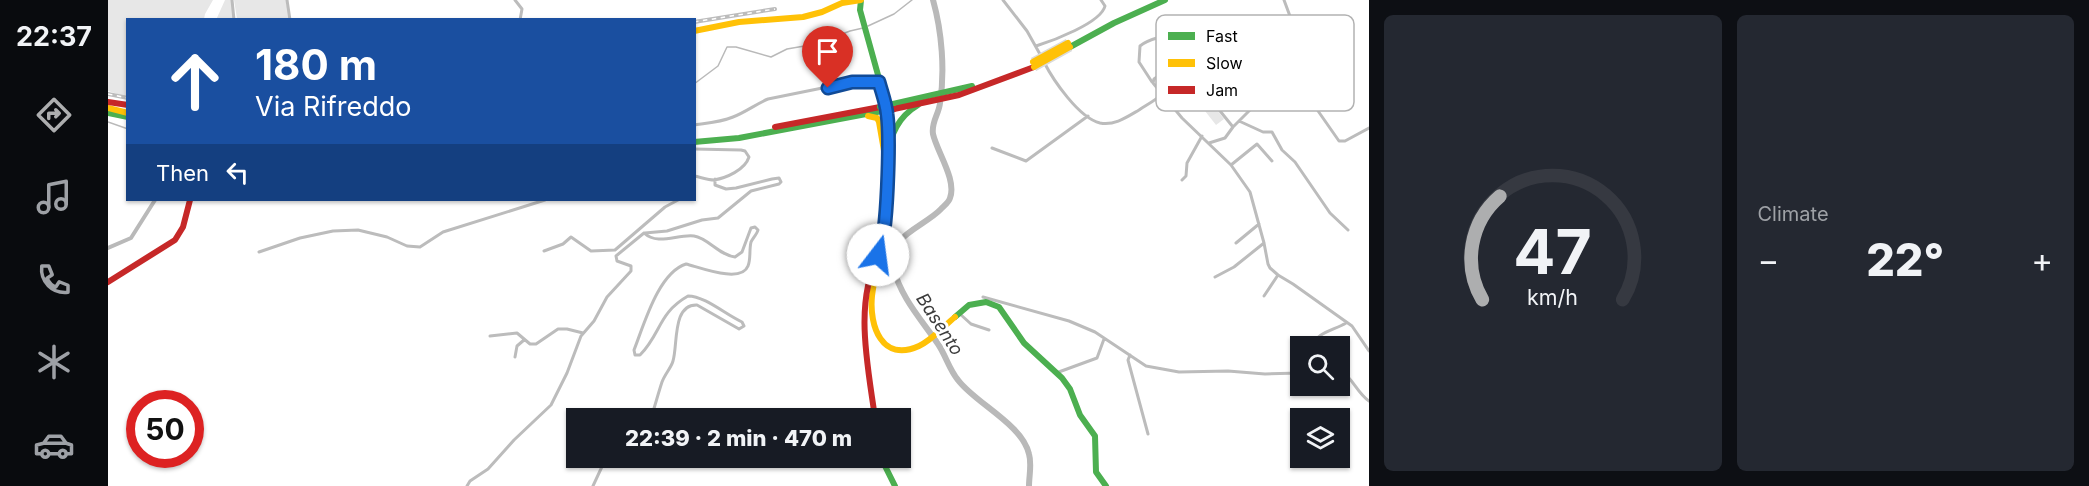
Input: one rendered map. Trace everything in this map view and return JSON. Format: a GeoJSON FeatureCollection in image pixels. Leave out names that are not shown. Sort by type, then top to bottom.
{"type":"FeatureCollection","features":[{"type":"Feature","properties":{"kind":"main road"},"geometry":{"type":"LineString","coordinates":[[696,140],[959,93],[1033,64],[1156,0]]}},
{"type":"Feature","properties":{"kind":"main road"},"geometry":{"type":"LineString","coordinates":[[1069,45],[1165,0]]}},
{"type":"Feature","properties":{"kind":"main road"},"geometry":{"type":"LineString","coordinates":[[696,31],[739,22],[803,17],[852,1],[860,10],[864,20],[887,114],[886,217],[872,301],[873,315],[880,339],[888,348],[897,351],[907,350],[921,345],[969,305],[980,302],[996,305],[1024,343],[1070,389],[1080,415],[1095,436],[1096,472],[1106,486]]}},
{"type":"Feature","properties":{"kind":"main road"},"geometry":{"type":"LineString","coordinates":[[887,156],[891,135],[898,123],[911,109],[925,100]]}},
{"type":"Feature","properties":{"kind":"main road"},"geometry":{"type":"LineString","coordinates":[[108,102],[126,105]]}},
{"type":"Feature","properties":{"kind":"main road"},"geometry":{"type":"LineString","coordinates":[[696,140],[739,138],[894,106]]}},
{"type":"Feature","properties":{"kind":"main road"},"geometry":{"type":"LineString","coordinates":[[108,110],[126,113]]}},
{"type":"Feature","properties":{"kind":"main road"},"geometry":{"type":"LineString","coordinates":[[108,110],[126,116]]}},
{"type":"Feature","properties":{"kind":"main road"},"geometry":{"type":"LineString","coordinates":[[814,124],[870,116],[877,118],[881,127],[887,168]]}},
{"type":"Feature","properties":{"kind":"main road"},"geometry":{"type":"LineString","coordinates":[[108,282],[175,240],[183,227],[190,201]]}},
{"type":"Feature","properties":{"kind":"main road"},"geometry":{"type":"LineString","coordinates":[[874,408],[868,359],[866,299],[868,279],[880,254]]}},
{"type":"Feature","properties":{"kind":"main road"},"geometry":{"type":"LineString","coordinates":[[886,468],[895,486]]}},
{"type":"Feature","properties":{"kind":"street"},"geometry":{"type":"LineString","coordinates":[[232,0],[234,18]]}},
{"type":"Feature","properties":{"kind":"street"},"geometry":{"type":"LineString","coordinates":[[287,0],[290,18]]}},
{"type":"Feature","properties":{"kind":"street"},"geometry":{"type":"LineString","coordinates":[[515,0],[522,9],[520,18]]}},
{"type":"Feature","properties":{"kind":"street"},"geometry":{"type":"LineString","coordinates":[[1003,0],[1027,31],[1052,78],[1088,116],[1100,123],[1113,122],[1126,117],[1156,98]]}},
{"type":"Feature","properties":{"kind":"street"},"geometry":{"type":"LineString","coordinates":[[1036,46],[1055,40],[1100,16],[1105,6],[1101,0]]}},
{"type":"Feature","properties":{"kind":"street"},"geometry":{"type":"LineString","coordinates":[[1284,0],[1290,15]]}},
{"type":"Feature","properties":{"kind":"street"},"geometry":{"type":"LineString","coordinates":[[1156,38],[1140,46],[1139,62],[1156,87]]}},
{"type":"Feature","properties":{"kind":"street"},"geometry":{"type":"LineString","coordinates":[[1153,83],[1156,78]]}},
{"type":"Feature","properties":{"kind":"street"},"geometry":{"type":"LineString","coordinates":[[696,125],[733,117],[768,99],[852,82],[879,82]]}},
{"type":"Feature","properties":{"kind":"street"},"geometry":{"type":"LineString","coordinates":[[1178,111],[1231,165],[1252,196],[1268,264],[1278,275],[1352,326],[1369,351]]}},
{"type":"Feature","properties":{"kind":"street"},"geometry":{"type":"LineString","coordinates":[[1220,111],[1233,127]]}},
{"type":"Feature","properties":{"kind":"street"},"geometry":{"type":"LineString","coordinates":[[1209,143],[1225,138],[1250,111]]}},
{"type":"Feature","properties":{"kind":"street"},"geometry":{"type":"LineString","coordinates":[[1317,111],[1336,139],[1343,141],[1369,128]]}},
{"type":"Feature","properties":{"kind":"street"},"geometry":{"type":"LineString","coordinates":[[992,148],[1026,161],[1088,116]]}},
{"type":"Feature","properties":{"kind":"street"},"geometry":{"type":"LineString","coordinates":[[1239,121],[1263,132],[1272,132],[1281,150],[1295,162],[1330,213],[1348,230]]}},
{"type":"Feature","properties":{"kind":"street"},"geometry":{"type":"LineString","coordinates":[[1182,180],[1186,176],[1188,162],[1202,136]]}},
{"type":"Feature","properties":{"kind":"street"},"geometry":{"type":"LineString","coordinates":[[1231,165],[1257,144],[1272,161]]}},
{"type":"Feature","properties":{"kind":"street"},"geometry":{"type":"LineString","coordinates":[[696,148],[741,150],[747,153],[749,158],[742,169],[715,179],[696,177]]}},
{"type":"Feature","properties":{"kind":"street"},"geometry":{"type":"LineString","coordinates":[[467,486],[470,481],[488,469],[554,400],[583,333],[598,316],[607,297],[631,271],[631,266],[615,258],[617,254],[644,233],[667,231],[702,220],[718,218],[751,191],[781,182],[779,178],[726,189],[715,185],[715,179]]}},
{"type":"Feature","properties":{"kind":"street"},"geometry":{"type":"LineString","coordinates":[[259,252],[300,238],[333,231],[358,230],[387,237],[407,246],[420,247],[444,232],[542,201]]}},
{"type":"Feature","properties":{"kind":"street"},"geometry":{"type":"LineString","coordinates":[[615,250],[665,207],[676,201]]}},
{"type":"Feature","properties":{"kind":"street"},"geometry":{"type":"LineString","coordinates":[[1236,243],[1259,224]]}},
{"type":"Feature","properties":{"kind":"street"},"geometry":{"type":"LineString","coordinates":[[644,233],[652,238],[662,239],[696,236],[728,256],[735,257],[742,252],[751,228],[755,227],[758,230],[750,246],[749,264],[743,273],[722,272],[686,264],[680,266],[659,287],[634,350],[635,355],[640,355],[651,342],[666,313],[688,296],[700,298],[724,314],[742,322],[744,326],[739,329],[697,305],[693,304],[686,309],[677,328],[672,363],[663,380],[654,408]]}},
{"type":"Feature","properties":{"kind":"street"},"geometry":{"type":"LineString","coordinates":[[544,251],[563,244],[571,237],[591,251],[626,248]]}},
{"type":"Feature","properties":{"kind":"street"},"geometry":{"type":"LineString","coordinates":[[1215,277],[1234,267],[1264,243]]}},
{"type":"Feature","properties":{"kind":"street"},"geometry":{"type":"LineString","coordinates":[[1264,296],[1278,275]]}},
{"type":"Feature","properties":{"kind":"street"},"geometry":{"type":"LineString","coordinates":[[983,297],[1069,321],[1104,338],[1146,366],[1179,372],[1290,373]]}},
{"type":"Feature","properties":{"kind":"street"},"geometry":{"type":"LineString","coordinates":[[959,312],[967,322],[989,330]]}},
{"type":"Feature","properties":{"kind":"street"},"geometry":{"type":"LineString","coordinates":[[1320,336],[1347,322]]}},
{"type":"Feature","properties":{"kind":"street"},"geometry":{"type":"LineString","coordinates":[[490,336],[517,333],[530,344],[536,344],[555,330],[583,333]]}},
{"type":"Feature","properties":{"kind":"street"},"geometry":{"type":"LineString","coordinates":[[1056,373],[1097,358],[1104,338]]}},
{"type":"Feature","properties":{"kind":"street"},"geometry":{"type":"LineString","coordinates":[[515,357],[517,346],[524,340]]}},
{"type":"Feature","properties":{"kind":"street"},"geometry":{"type":"LineString","coordinates":[[1130,355],[1128,360],[1148,434]]}},
{"type":"Feature","properties":{"kind":"street"},"geometry":{"type":"LineString","coordinates":[[1350,378],[1361,395],[1369,401]]}},
{"type":"Feature","properties":{"kind":"street"},"geometry":{"type":"LineString","coordinates":[[593,486],[601,468]]}},
{"type":"Feature","properties":{"kind":"shaded area"},"geometry":{"type":"Polygon","coordinates":[[[108,0],[213,0],[204,18],[126,18],[126,97],[108,91],[108,0]]]}},
{"type":"Feature","properties":{"kind":"shaded area"},"geometry":{"type":"Polygon","coordinates":[[[225,0],[232,0],[235,18],[217,18],[225,0]]]}},
{"type":"Feature","properties":{"kind":"shaded area"},"geometry":{"type":"Polygon","coordinates":[[[234,0],[286,0],[289,18],[237,18],[234,0]]]}},
{"type":"Feature","properties":{"kind":"shaded area"},"geometry":{"type":"Polygon","coordinates":[[[1205,111],[1218,111],[1224,119],[1216,125],[1205,111]]]}},
{"type":"Feature","properties":{"kind":"waterway"},"geometry":{"type":"LineString","coordinates":[[868,26],[894,14],[912,0]]}},
{"type":"Feature","properties":{"kind":"waterway","name":"Basento"},"geometry":{"type":"LineString","coordinates":[[933,0],[942,52],[942,91],[933,134],[949,175],[951,191],[944,207],[908,233],[895,247],[892,256],[893,267],[906,298],[938,344],[958,380],[975,397],[1008,423],[1025,443],[1030,458],[1029,486]]}},
{"type":"Feature","properties":{"kind":"waterway"},"geometry":{"type":"LineString","coordinates":[[696,82],[718,66],[727,47],[736,47],[771,57],[787,49],[816,44],[863,28]]}},
{"type":"Feature","properties":{"kind":"waterway"},"geometry":{"type":"LineString","coordinates":[[108,122],[126,128]]}},
{"type":"Feature","properties":{"kind":"waterway"},"geometry":{"type":"LineString","coordinates":[[108,248],[131,238],[154,201]]}},
{"type":"Feature","properties":{"kind":"railway"},"geometry":{"type":"LineString","coordinates":[[696,22],[775,9]]}},
{"type":"Feature","properties":{"kind":"railway"},"geometry":{"type":"LineString","coordinates":[[108,94],[126,98]]}},
{"type":"Feature","properties":{"kind":"traffic: fast"},"geometry":{"type":"LineString","coordinates":[[861,0],[860,10],[883,93],[888,144]]}},
{"type":"Feature","properties":{"kind":"traffic: fast"},"geometry":{"type":"LineString","coordinates":[[1070,47],[1114,23],[1165,0]]}},
{"type":"Feature","properties":{"kind":"traffic: fast"},"geometry":{"type":"LineString","coordinates":[[893,104],[972,86]]}},
{"type":"Feature","properties":{"kind":"traffic: fast"},"geometry":{"type":"LineString","coordinates":[[880,107],[893,104]]}},
{"type":"Feature","properties":{"kind":"traffic: fast"},"geometry":{"type":"LineString","coordinates":[[887,156],[891,140],[900,121],[918,105]]}},
{"type":"Feature","properties":{"kind":"traffic: fast"},"geometry":{"type":"LineString","coordinates":[[696,142],[739,138],[882,111]]}},
{"type":"Feature","properties":{"kind":"traffic: fast"},"geometry":{"type":"LineString","coordinates":[[108,113],[126,117]]}},
{"type":"Feature","properties":{"kind":"traffic: fast"},"geometry":{"type":"LineString","coordinates":[[955,317],[969,305],[986,302],[999,307],[1024,343],[1062,378],[1070,389],[1080,415],[1095,436],[1096,472],[1106,486]]}},
{"type":"Feature","properties":{"kind":"traffic: fast"},"geometry":{"type":"LineString","coordinates":[[886,468],[895,486]]}},
{"type":"Feature","properties":{"kind":"traffic: slow"},"geometry":{"type":"LineString","coordinates":[[696,31],[739,22],[803,17],[842,3],[861,0]]}},
{"type":"Feature","properties":{"kind":"traffic: slow"},"geometry":{"type":"LineString","coordinates":[[1033,62],[1068,43]]}},
{"type":"Feature","properties":{"kind":"traffic: slow"},"geometry":{"type":"LineString","coordinates":[[1034,67],[1070,47]]}},
{"type":"Feature","properties":{"kind":"traffic: slow"},"geometry":{"type":"LineString","coordinates":[[108,108],[126,112]]}},
{"type":"Feature","properties":{"kind":"traffic: slow"},"geometry":{"type":"LineString","coordinates":[[868,116],[877,118],[879,122],[887,168]]}},
{"type":"Feature","properties":{"kind":"traffic: slow"},"geometry":{"type":"LineString","coordinates":[[887,167],[884,232],[872,296],[873,319],[880,339],[887,346],[896,350],[906,350],[929,340],[955,317]]}},
{"type":"Feature","properties":{"kind":"traffic: jam"},"geometry":{"type":"LineString","coordinates":[[894,109],[959,95],[1034,67]]}},
{"type":"Feature","properties":{"kind":"traffic: jam"},"geometry":{"type":"LineString","coordinates":[[108,102],[126,105]]}},
{"type":"Feature","properties":{"kind":"traffic: jam"},"geometry":{"type":"LineString","coordinates":[[775,127],[880,107]]}},
{"type":"Feature","properties":{"kind":"traffic: jam"},"geometry":{"type":"LineString","coordinates":[[882,111],[894,109]]}},
{"type":"Feature","properties":{"kind":"traffic: jam"},"geometry":{"type":"LineString","coordinates":[[108,282],[175,240],[183,227],[190,201]]}},
{"type":"Feature","properties":{"kind":"traffic: jam"},"geometry":{"type":"LineString","coordinates":[[874,408],[866,356],[865,313],[867,292],[880,253]]}},
{"type":"Feature","properties":{"kind":"route"},"geometry":{"type":"LineString","coordinates":[[828,88],[852,82],[879,82],[885,102],[888,120],[886,217],[883,240],[878,255]]}}]}
